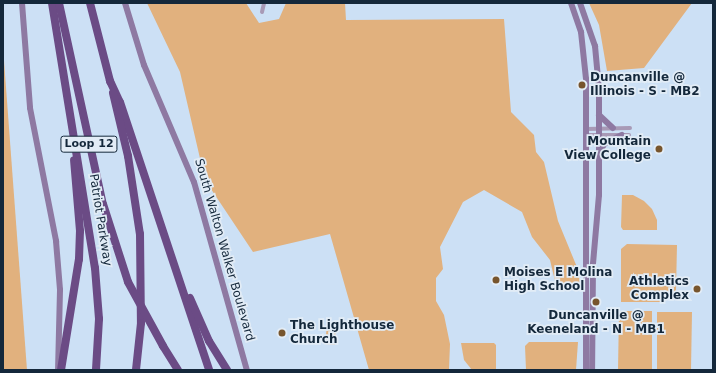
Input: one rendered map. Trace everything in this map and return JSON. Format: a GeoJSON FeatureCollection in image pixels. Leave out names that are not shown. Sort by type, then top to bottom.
{"type":"FeatureCollection","features":[{"type":"Feature","properties":{"kind":"highway","name":"Patriot Parkway"},"geometry":{"type":"LineString","coordinates":[[52,3],[96,281],[99,319],[96,370]]}},
{"type":"Feature","properties":{"kind":"highway","name":"Loop 12"},"geometry":{"type":"LineString","coordinates":[[59,3],[103,204],[128,282],[178,370]]}},
{"type":"Feature","properties":{"kind":"highway","name":"Loop 12"},"geometry":{"type":"LineString","coordinates":[[90,3],[110,81],[120,102],[209,370]]}},
{"type":"Feature","properties":{"kind":"highway"},"geometry":{"type":"LineString","coordinates":[[110,81],[133,182],[141,252],[141,323],[136,370]]}},
{"type":"Feature","properties":{"kind":"highway"},"geometry":{"type":"LineString","coordinates":[[59,370],[79,259],[79,218],[74,168],[75,143]]}},
{"type":"Feature","properties":{"kind":"highway"},"geometry":{"type":"LineString","coordinates":[[161,225],[172,246],[198,318],[227,370]]}},
{"type":"Feature","properties":{"kind":"main road"},"geometry":{"type":"LineString","coordinates":[[22,3],[30,108],[56,241],[60,290],[59,370]]}},
{"type":"Feature","properties":{"kind":"main road","name":"South Walton Walker Boulevard"},"geometry":{"type":"LineString","coordinates":[[125,3],[144,65],[194,182],[247,370]]}},
{"type":"Feature","properties":{"kind":"main road"},"geometry":{"type":"LineString","coordinates":[[571,3],[581,32],[585,56],[586,370]]}},
{"type":"Feature","properties":{"kind":"main road"},"geometry":{"type":"LineString","coordinates":[[580,3],[588,21],[597,54],[599,115],[599,206],[593,269],[592,370]]}},
{"type":"Feature","properties":{"kind":"main road"},"geometry":{"type":"LineString","coordinates":[[585,56],[597,54]]}},
{"type":"Feature","properties":{"kind":"main road"},"geometry":{"type":"LineString","coordinates":[[599,115],[613,128]]}},
{"type":"Feature","properties":{"kind":"main road"},"geometry":{"type":"LineString","coordinates":[[599,154],[604,144],[622,135]]}},
{"type":"Feature","properties":{"kind":"street"},"geometry":{"type":"LineString","coordinates":[[262,12],[264,3]]}},
{"type":"Feature","properties":{"kind":"street"},"geometry":{"type":"LineString","coordinates":[[599,132],[613,128],[630,128]]}},
{"type":"Feature","properties":{"kind":"street"},"geometry":{"type":"LineString","coordinates":[[586,132],[629,135]]}},
{"type":"Feature","properties":{"kind":"shaded area"},"geometry":{"type":"Polygon","coordinates":[[[147,3],[246,3],[259,23],[279,19],[286,3],[345,3],[346,20],[504,19],[511,112],[534,135],[536,152],[544,162],[558,221],[579,272],[580,286],[568,286],[555,281],[550,260],[532,237],[522,212],[484,190],[463,202],[440,247],[443,269],[436,278],[436,301],[444,315],[450,344],[449,370],[369,370],[330,234],[253,252],[205,180],[180,72],[147,3]]]}},
{"type":"Feature","properties":{"kind":"shaded area"},"geometry":{"type":"Polygon","coordinates":[[[589,3],[692,3],[644,68],[607,71],[599,25],[589,3]]]}},
{"type":"Feature","properties":{"kind":"shaded area"},"geometry":{"type":"Polygon","coordinates":[[[3,47],[27,370],[3,370],[3,47]]]}},
{"type":"Feature","properties":{"kind":"shaded area"},"geometry":{"type":"Polygon","coordinates":[[[622,195],[633,195],[644,201],[652,209],[657,220],[657,230],[623,230],[621,227],[622,195]]]}},
{"type":"Feature","properties":{"kind":"shaded area"},"geometry":{"type":"Polygon","coordinates":[[[627,244],[677,245],[676,290],[673,297],[662,302],[621,302],[621,249],[627,244]]]}},
{"type":"Feature","properties":{"kind":"shaded area"},"geometry":{"type":"Polygon","coordinates":[[[619,311],[652,311],[652,370],[618,370],[619,311]]]}},
{"type":"Feature","properties":{"kind":"shaded area"},"geometry":{"type":"Polygon","coordinates":[[[657,312],[692,312],[691,370],[657,370],[657,312]]]}},
{"type":"Feature","properties":{"kind":"shaded area"},"geometry":{"type":"Polygon","coordinates":[[[327,325],[336,326],[335,345],[325,344],[327,325]]]}},
{"type":"Feature","properties":{"kind":"shaded area"},"geometry":{"type":"Polygon","coordinates":[[[529,342],[578,342],[576,370],[526,370],[525,346],[529,342]]]}},
{"type":"Feature","properties":{"kind":"shaded area"},"geometry":{"type":"Polygon","coordinates":[[[461,343],[494,343],[496,345],[496,370],[472,370],[464,360],[461,343]]]}},
{"type":"Feature","properties":{"kind":"place","name":"Duncanville @ Illinois - S - MB2"},"geometry":{"type":"Point","coordinates":[582,85]}},
{"type":"Feature","properties":{"kind":"place","name":"Mountain View College"},"geometry":{"type":"Point","coordinates":[659,149]}},
{"type":"Feature","properties":{"kind":"place","name":"Moises E Molina High School"},"geometry":{"type":"Point","coordinates":[496,280]}},
{"type":"Feature","properties":{"kind":"place","name":"Athletics Complex"},"geometry":{"type":"Point","coordinates":[697,289]}},
{"type":"Feature","properties":{"kind":"place","name":"Duncanville @ Keeneland - N - MB1"},"geometry":{"type":"Point","coordinates":[596,302]}},
{"type":"Feature","properties":{"kind":"place","name":"The Lighthouse Church"},"geometry":{"type":"Point","coordinates":[282,333]}}]}
